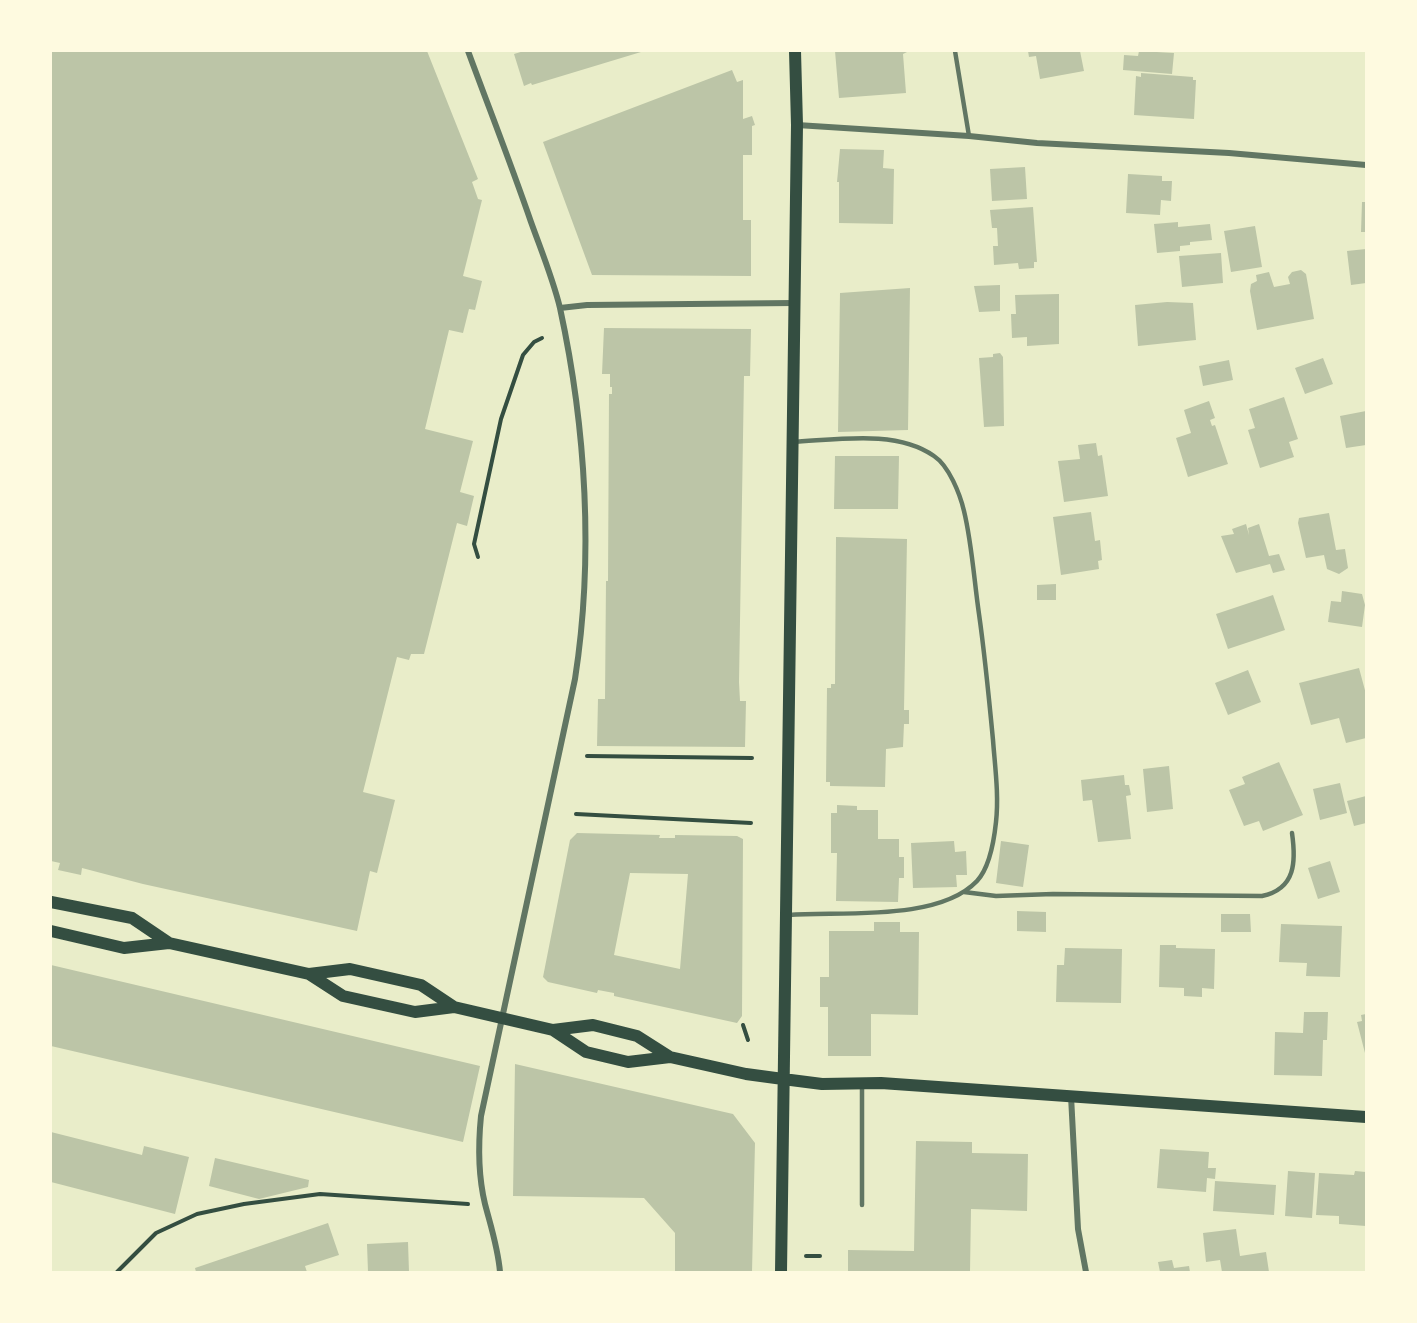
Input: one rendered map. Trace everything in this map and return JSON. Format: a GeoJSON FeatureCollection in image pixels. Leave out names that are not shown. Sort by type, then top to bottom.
{"type":"FeatureCollection","features":[{"type":"Feature","properties":{"kind":"main road"},"geometry":{"type":"LineString","coordinates":[[781,1272],[794,303],[795,51]]}},
{"type":"Feature","properties":{"kind":"main road"},"geometry":{"type":"LineString","coordinates":[[51,902],[132,918],[169,943]]}},
{"type":"Feature","properties":{"kind":"main road"},"geometry":{"type":"LineString","coordinates":[[51,931],[124,948],[169,943],[309,974],[350,969],[421,985],[454,1007]]}},
{"type":"Feature","properties":{"kind":"main road"},"geometry":{"type":"LineString","coordinates":[[309,974],[343,996],[415,1012],[454,1007],[553,1030],[593,1025],[637,1036],[670,1057]]}},
{"type":"Feature","properties":{"kind":"main road"},"geometry":{"type":"LineString","coordinates":[[553,1030],[586,1052],[628,1062],[670,1057],[783,1080],[822,1084],[862,1083],[1071,1096],[1366,1118]]}},
{"type":"Feature","properties":{"kind":"street"},"geometry":{"type":"LineString","coordinates":[[468,51],[521,192],[560,308],[575,407],[582,475],[585,584],[582,631],[535,871],[481,1116],[478,1141],[485,1205],[498,1247],[500,1272]]}},
{"type":"Feature","properties":{"kind":"street"},"geometry":{"type":"LineString","coordinates":[[796,125],[969,136],[1037,143],[1229,153],[1366,165]]}},
{"type":"Feature","properties":{"kind":"street"},"geometry":{"type":"LineString","coordinates":[[560,308],[587,305],[794,303]]}},
{"type":"Feature","properties":{"kind":"street"},"geometry":{"type":"LineString","coordinates":[[1071,1096],[1078,1229],[1086,1272]]}},
{"type":"Feature","properties":{"kind":"lane"},"geometry":{"type":"LineString","coordinates":[[955,51],[969,136]]}},
{"type":"Feature","properties":{"kind":"lane"},"geometry":{"type":"LineString","coordinates":[[786,915],[896,910],[934,904],[964,892],[983,874],[987,862],[996,820],[997,781],[987,671],[964,509],[946,468],[935,456],[909,443],[872,440],[792,442]]}},
{"type":"Feature","properties":{"kind":"lane"},"geometry":{"type":"LineString","coordinates":[[964,892],[996,896],[1053,894],[1262,896],[1281,889],[1288,882],[1296,860],[1292,833]]}},
{"type":"Feature","properties":{"kind":"lane"},"geometry":{"type":"LineString","coordinates":[[862,1083],[862,1205]]}},
{"type":"Feature","properties":{"kind":"path"},"geometry":{"type":"LineString","coordinates":[[478,557],[474,544],[501,419],[523,355],[534,342],[542,338]]}},
{"type":"Feature","properties":{"kind":"path"},"geometry":{"type":"LineString","coordinates":[[587,756],[752,758]]}},
{"type":"Feature","properties":{"kind":"path"},"geometry":{"type":"LineString","coordinates":[[576,814],[751,823]]}},
{"type":"Feature","properties":{"kind":"path"},"geometry":{"type":"LineString","coordinates":[[743,1025],[748,1040]]}},
{"type":"Feature","properties":{"kind":"path"},"geometry":{"type":"LineString","coordinates":[[117,1272],[156,1233],[197,1214],[244,1204],[320,1194],[485,1205]]}},
{"type":"Feature","properties":{"kind":"path"},"geometry":{"type":"LineString","coordinates":[[806,1256],[820,1256]]}},
{"type":"Feature","properties":{"kind":"building"},"geometry":{"type":"Polygon","coordinates":[[[51,51],[427,51],[478,179],[472,182],[478,199],[482,200],[463,276],[482,281],[475,310],[469,309],[463,333],[449,330],[425,429],[473,441],[460,492],[474,496],[467,526],[457,523],[424,654],[411,654],[409,660],[397,657],[363,792],[395,800],[377,873],[370,871],[357,931],[143,884],[82,868],[81,875],[58,870],[60,863],[51,861],[51,51]]]}},
{"type":"Feature","properties":{"kind":"building"},"geometry":{"type":"Polygon","coordinates":[[[524,51],[641,52],[524,86],[514,54],[524,51]]]}},
{"type":"Feature","properties":{"kind":"building"},"geometry":{"type":"Polygon","coordinates":[[[835,51],[909,51],[903,54],[906,93],[839,98],[835,51]]]}},
{"type":"Feature","properties":{"kind":"building"},"geometry":{"type":"Polygon","coordinates":[[[1028,51],[1080,51],[1084,71],[1040,79],[1036,56],[1029,57],[1028,51]]]}},
{"type":"Feature","properties":{"kind":"building"},"geometry":{"type":"Polygon","coordinates":[[[1139,51],[1174,53],[1172,74],[1123,70],[1124,55],[1138,56],[1139,51]]]}},
{"type":"Feature","properties":{"kind":"building"},"geometry":{"type":"Polygon","coordinates":[[[732,70],[737,82],[743,80],[743,119],[752,116],[755,125],[752,126],[752,155],[743,155],[743,220],[751,220],[751,276],[592,275],[543,142],[732,70]]]}},
{"type":"Feature","properties":{"kind":"building"},"geometry":{"type":"Polygon","coordinates":[[[1141,73],[1193,77],[1193,80],[1196,80],[1194,119],[1134,115],[1136,76],[1141,77],[1141,73]]]}},
{"type":"Feature","properties":{"kind":"building"},"geometry":{"type":"Polygon","coordinates":[[[840,149],[884,150],[883,168],[894,169],[893,224],[839,223],[839,182],[837,182],[840,149]]]}},
{"type":"Feature","properties":{"kind":"building"},"geometry":{"type":"Polygon","coordinates":[[[1025,167],[1027,199],[992,201],[990,169],[1025,167]]]}},
{"type":"Feature","properties":{"kind":"building"},"geometry":{"type":"Polygon","coordinates":[[[1128,174],[1162,176],[1162,181],[1172,181],[1171,201],[1161,200],[1160,215],[1126,213],[1128,174]]]}},
{"type":"Feature","properties":{"kind":"building"},"geometry":{"type":"Polygon","coordinates":[[[1362,202],[1366,202],[1366,232],[1361,232],[1362,202]]]}},
{"type":"Feature","properties":{"kind":"building"},"geometry":{"type":"Polygon","coordinates":[[[1033,207],[1037,262],[1034,262],[1034,268],[1019,269],[1018,263],[994,265],[993,246],[998,246],[997,228],[992,228],[990,210],[1033,207]]]}},
{"type":"Feature","properties":{"kind":"building"},"geometry":{"type":"Polygon","coordinates":[[[1178,222],[1178,227],[1210,224],[1212,240],[1190,242],[1190,245],[1180,246],[1180,251],[1157,253],[1154,224],[1178,222]]]}},
{"type":"Feature","properties":{"kind":"building"},"geometry":{"type":"Polygon","coordinates":[[[1255,226],[1262,267],[1231,272],[1224,231],[1255,226]]]}},
{"type":"Feature","properties":{"kind":"building"},"geometry":{"type":"Polygon","coordinates":[[[1366,249],[1366,283],[1351,285],[1347,251],[1366,249]]]}},
{"type":"Feature","properties":{"kind":"building"},"geometry":{"type":"Polygon","coordinates":[[[1221,253],[1223,283],[1182,287],[1179,256],[1221,253]]]}},
{"type":"Feature","properties":{"kind":"building"},"geometry":{"type":"Polygon","coordinates":[[[1301,270],[1306,274],[1314,319],[1257,330],[1250,291],[1251,284],[1257,281],[1256,275],[1269,272],[1274,287],[1290,284],[1288,277],[1292,272],[1301,270]]]}},
{"type":"Feature","properties":{"kind":"building"},"geometry":{"type":"Polygon","coordinates":[[[1000,285],[1000,311],[979,312],[974,286],[1000,285]]]}},
{"type":"Feature","properties":{"kind":"building"},"geometry":{"type":"Polygon","coordinates":[[[910,288],[908,430],[838,432],[840,293],[910,288]]]}},
{"type":"Feature","properties":{"kind":"building"},"geometry":{"type":"Polygon","coordinates":[[[1059,294],[1059,344],[1027,346],[1027,337],[1012,338],[1011,314],[1016,314],[1015,295],[1059,294]]]}},
{"type":"Feature","properties":{"kind":"building"},"geometry":{"type":"Polygon","coordinates":[[[1167,302],[1193,303],[1196,340],[1138,346],[1135,305],[1167,302]]]}},
{"type":"Feature","properties":{"kind":"building"},"geometry":{"type":"Polygon","coordinates":[[[604,328],[751,329],[750,376],[744,376],[739,682],[740,701],[746,701],[745,747],[597,746],[598,699],[605,699],[609,394],[612,394],[610,374],[602,374],[604,328]]]}},
{"type":"Feature","properties":{"kind":"building"},"geometry":{"type":"Polygon","coordinates":[[[1000,353],[1003,357],[1004,426],[984,427],[979,358],[993,357],[993,354],[1000,353]]]}},
{"type":"Feature","properties":{"kind":"building"},"geometry":{"type":"Polygon","coordinates":[[[1323,358],[1333,384],[1305,394],[1295,368],[1323,358]]]}},
{"type":"Feature","properties":{"kind":"building"},"geometry":{"type":"Polygon","coordinates":[[[1229,360],[1233,380],[1203,386],[1199,366],[1229,360]]]}},
{"type":"Feature","properties":{"kind":"building"},"geometry":{"type":"Polygon","coordinates":[[[1284,397],[1298,439],[1289,442],[1294,457],[1260,468],[1248,430],[1255,428],[1249,409],[1284,397]]]}},
{"type":"Feature","properties":{"kind":"building"},"geometry":{"type":"Polygon","coordinates":[[[1209,401],[1215,418],[1210,420],[1212,426],[1215,425],[1228,464],[1188,477],[1176,438],[1191,433],[1184,410],[1209,401]]]}},
{"type":"Feature","properties":{"kind":"building"},"geometry":{"type":"Polygon","coordinates":[[[1366,411],[1366,445],[1346,448],[1340,416],[1366,411]]]}},
{"type":"Feature","properties":{"kind":"building"},"geometry":{"type":"Polygon","coordinates":[[[1096,443],[1098,456],[1102,455],[1108,496],[1064,502],[1058,461],[1080,459],[1078,445],[1096,443]]]}},
{"type":"Feature","properties":{"kind":"building"},"geometry":{"type":"Polygon","coordinates":[[[835,456],[899,456],[898,509],[834,509],[835,456]]]}},
{"type":"Feature","properties":{"kind":"building"},"geometry":{"type":"Polygon","coordinates":[[[1091,512],[1095,541],[1100,540],[1102,560],[1098,561],[1099,569],[1061,575],[1053,517],[1091,512]]]}},
{"type":"Feature","properties":{"kind":"building"},"geometry":{"type":"Polygon","coordinates":[[[1329,513],[1336,550],[1345,549],[1348,568],[1339,574],[1327,569],[1324,555],[1306,558],[1298,523],[1299,518],[1329,513]]]}},
{"type":"Feature","properties":{"kind":"building"},"geometry":{"type":"Polygon","coordinates":[[[1246,524],[1249,535],[1248,528],[1259,524],[1269,556],[1279,554],[1285,570],[1273,573],[1270,564],[1236,573],[1221,536],[1234,534],[1232,529],[1246,524]]]}},
{"type":"Feature","properties":{"kind":"building"},"geometry":{"type":"Polygon","coordinates":[[[836,537],[907,539],[904,710],[909,710],[909,724],[904,724],[903,747],[886,749],[885,787],[830,786],[830,782],[826,782],[827,688],[835,684],[836,537]]]}},
{"type":"Feature","properties":{"kind":"building"},"geometry":{"type":"Polygon","coordinates":[[[1056,584],[1056,600],[1037,600],[1037,585],[1056,584]]]}},
{"type":"Feature","properties":{"kind":"building"},"geometry":{"type":"Polygon","coordinates":[[[1342,591],[1362,594],[1365,605],[1362,627],[1328,622],[1331,601],[1341,602],[1342,591]]]}},
{"type":"Feature","properties":{"kind":"building"},"geometry":{"type":"Polygon","coordinates":[[[1273,595],[1285,630],[1228,649],[1216,614],[1273,595]]]}},
{"type":"Feature","properties":{"kind":"building"},"geometry":{"type":"Polygon","coordinates":[[[1359,668],[1366,694],[1366,738],[1346,743],[1339,718],[1311,725],[1299,683],[1359,668]]]}},
{"type":"Feature","properties":{"kind":"building"},"geometry":{"type":"Polygon","coordinates":[[[1248,670],[1261,702],[1228,715],[1215,683],[1248,670]]]}},
{"type":"Feature","properties":{"kind":"building"},"geometry":{"type":"Polygon","coordinates":[[[1279,762],[1303,815],[1263,831],[1259,821],[1244,826],[1229,790],[1245,784],[1242,777],[1279,762]]]}},
{"type":"Feature","properties":{"kind":"building"},"geometry":{"type":"Polygon","coordinates":[[[1169,766],[1173,809],[1147,812],[1143,769],[1169,766]]]}},
{"type":"Feature","properties":{"kind":"building"},"geometry":{"type":"Polygon","coordinates":[[[1124,775],[1125,785],[1129,785],[1131,795],[1126,796],[1131,839],[1098,842],[1092,800],[1083,801],[1081,780],[1124,775]]]}},
{"type":"Feature","properties":{"kind":"building"},"geometry":{"type":"Polygon","coordinates":[[[1340,783],[1347,813],[1320,820],[1313,789],[1340,783]]]}},
{"type":"Feature","properties":{"kind":"building"},"geometry":{"type":"Polygon","coordinates":[[[1366,796],[1366,823],[1354,826],[1347,801],[1366,796]]]}},
{"type":"Feature","properties":{"kind":"building"},"geometry":{"type":"Polygon","coordinates":[[[837,805],[857,806],[857,810],[878,810],[878,839],[899,839],[899,857],[904,857],[904,878],[899,878],[898,902],[836,901],[837,853],[831,853],[831,813],[837,813],[837,805]]]}},
{"type":"Feature","properties":{"kind":"building"},"geometry":{"type":"Polygon","coordinates":[[[577,833],[660,835],[659,838],[675,838],[675,835],[737,836],[743,839],[742,1016],[737,1023],[614,996],[614,993],[598,990],[597,993],[548,982],[543,977],[570,840],[577,833]],[[630,873],[614,955],[680,969],[688,874],[630,873]]]}},
{"type":"Feature","properties":{"kind":"building"},"geometry":{"type":"Polygon","coordinates":[[[954,841],[955,852],[966,851],[967,875],[956,875],[957,887],[913,888],[911,843],[954,841]]]}},
{"type":"Feature","properties":{"kind":"building"},"geometry":{"type":"Polygon","coordinates":[[[1001,841],[1029,845],[1023,887],[996,883],[1001,841]]]}},
{"type":"Feature","properties":{"kind":"building"},"geometry":{"type":"Polygon","coordinates":[[[1330,861],[1340,892],[1318,899],[1308,868],[1330,861]]]}},
{"type":"Feature","properties":{"kind":"building"},"geometry":{"type":"Polygon","coordinates":[[[1017,911],[1046,912],[1046,932],[1017,931],[1017,911]]]}},
{"type":"Feature","properties":{"kind":"building"},"geometry":{"type":"Polygon","coordinates":[[[1221,914],[1250,914],[1251,932],[1221,932],[1221,914]]]}},
{"type":"Feature","properties":{"kind":"building"},"geometry":{"type":"Polygon","coordinates":[[[874,922],[900,922],[900,932],[919,932],[918,1015],[871,1014],[871,1056],[828,1056],[828,1007],[820,1007],[820,977],[829,977],[829,931],[874,931],[874,922]]]}},
{"type":"Feature","properties":{"kind":"building"},"geometry":{"type":"Polygon","coordinates":[[[1281,924],[1342,926],[1340,977],[1306,976],[1307,963],[1279,962],[1281,924]]]}},
{"type":"Feature","properties":{"kind":"building"},"geometry":{"type":"Polygon","coordinates":[[[1160,945],[1176,945],[1176,948],[1215,949],[1214,989],[1202,988],[1202,997],[1184,996],[1184,988],[1159,987],[1160,945]]]}},
{"type":"Feature","properties":{"kind":"building"},"geometry":{"type":"Polygon","coordinates":[[[1065,948],[1122,949],[1121,1003],[1056,1002],[1057,965],[1064,965],[1065,948]]]}},
{"type":"Feature","properties":{"kind":"building"},"geometry":{"type":"Polygon","coordinates":[[[51,965],[480,1066],[463,1142],[51,1046],[51,965]]]}},
{"type":"Feature","properties":{"kind":"building"},"geometry":{"type":"Polygon","coordinates":[[[1304,1012],[1328,1012],[1327,1040],[1323,1040],[1322,1076],[1274,1075],[1275,1032],[1303,1033],[1304,1012]]]}},
{"type":"Feature","properties":{"kind":"building"},"geometry":{"type":"Polygon","coordinates":[[[1366,1014],[1365,1053],[1357,1022],[1362,1021],[1361,1015],[1366,1014]]]}},
{"type":"Feature","properties":{"kind":"building"},"geometry":{"type":"Polygon","coordinates":[[[515,1064],[733,1114],[755,1143],[752,1272],[675,1272],[675,1233],[644,1198],[513,1196],[515,1064]]]}},
{"type":"Feature","properties":{"kind":"building"},"geometry":{"type":"Polygon","coordinates":[[[51,1132],[142,1155],[144,1146],[189,1157],[175,1214],[51,1182],[51,1132]]]}},
{"type":"Feature","properties":{"kind":"building"},"geometry":{"type":"Polygon","coordinates":[[[916,1141],[972,1142],[972,1153],[1028,1154],[1027,1211],[971,1209],[970,1272],[848,1272],[848,1250],[914,1251],[916,1141]]]}},
{"type":"Feature","properties":{"kind":"building"},"geometry":{"type":"Polygon","coordinates":[[[1160,1149],[1209,1152],[1208,1168],[1216,1168],[1215,1179],[1207,1178],[1206,1192],[1157,1188],[1160,1149]]]}},
{"type":"Feature","properties":{"kind":"building"},"geometry":{"type":"Polygon","coordinates":[[[215,1158],[309,1180],[308,1187],[259,1199],[209,1186],[215,1158]]]}},
{"type":"Feature","properties":{"kind":"building"},"geometry":{"type":"Polygon","coordinates":[[[1288,1171],[1315,1173],[1312,1218],[1285,1216],[1288,1171]]]}},
{"type":"Feature","properties":{"kind":"building"},"geometry":{"type":"Polygon","coordinates":[[[1355,1171],[1366,1172],[1366,1226],[1339,1224],[1339,1216],[1316,1215],[1319,1173],[1354,1175],[1355,1171]]]}},
{"type":"Feature","properties":{"kind":"building"},"geometry":{"type":"Polygon","coordinates":[[[1215,1181],[1276,1185],[1274,1215],[1213,1211],[1215,1181]]]}},
{"type":"Feature","properties":{"kind":"building"},"geometry":{"type":"Polygon","coordinates":[[[328,1223],[339,1255],[305,1266],[307,1272],[196,1272],[195,1268],[328,1223]]]}},
{"type":"Feature","properties":{"kind":"building"},"geometry":{"type":"Polygon","coordinates":[[[1236,1229],[1240,1256],[1266,1252],[1269,1272],[1222,1272],[1220,1260],[1206,1262],[1203,1233],[1236,1229]]]}},
{"type":"Feature","properties":{"kind":"building"},"geometry":{"type":"Polygon","coordinates":[[[408,1242],[409,1272],[368,1272],[367,1244],[408,1242]]]}},
{"type":"Feature","properties":{"kind":"building"},"geometry":{"type":"Polygon","coordinates":[[[1172,1260],[1174,1268],[1189,1266],[1190,1272],[1160,1272],[1158,1262],[1172,1260]]]}}]}
